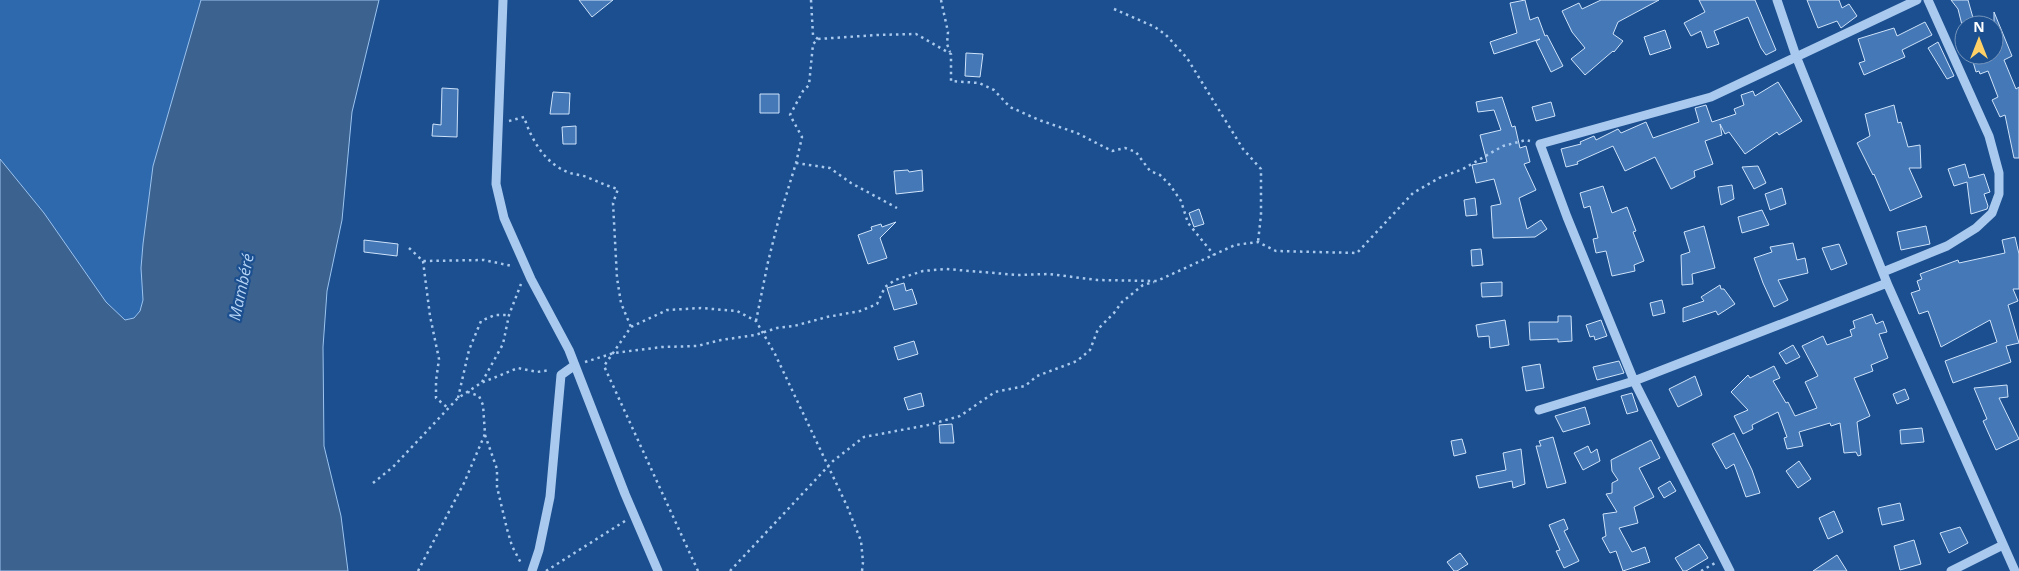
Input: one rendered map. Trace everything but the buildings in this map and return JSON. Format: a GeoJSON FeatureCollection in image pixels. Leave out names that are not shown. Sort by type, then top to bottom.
{"type":"FeatureCollection","features":[{"type":"Feature","properties":{"kind":"street"},"geometry":{"type":"LineString","coordinates":[[503,0],[496,184],[504,218],[526,268],[569,350],[634,516],[658,571]]}},
{"type":"Feature","properties":{"kind":"street"},"geometry":{"type":"LineString","coordinates":[[1778,0],[1796,56],[1887,283],[2014,571]]}},
{"type":"Feature","properties":{"kind":"street"},"geometry":{"type":"LineString","coordinates":[[1730,571],[1634,381],[1567,217],[1540,144],[1711,97],[1917,0]]}},
{"type":"Feature","properties":{"kind":"street"},"geometry":{"type":"LineString","coordinates":[[1883,272],[1947,246],[1976,228],[1992,213],[1999,194],[1999,173],[1989,136],[1928,0]]}},
{"type":"Feature","properties":{"kind":"street"},"geometry":{"type":"LineString","coordinates":[[1539,410],[1634,381],[1887,283]]}},
{"type":"Feature","properties":{"kind":"street"},"geometry":{"type":"LineString","coordinates":[[532,571],[539,550],[550,497],[561,375],[575,365]]}},
{"type":"Feature","properties":{"kind":"street"},"geometry":{"type":"LineString","coordinates":[[1951,571],[2003,545]]}},
{"type":"Feature","properties":{"kind":"path"},"geometry":{"type":"LineString","coordinates":[[811,0],[813,35],[818,39]]}},
{"type":"Feature","properties":{"kind":"path"},"geometry":{"type":"LineString","coordinates":[[941,0],[948,32],[947,44],[950,54],[951,81],[979,83],[994,90],[1010,107],[1077,133],[1112,151],[1125,148],[1136,152],[1150,172],[1160,176],[1170,185],[1181,201],[1188,223],[1214,255]]}},
{"type":"Feature","properties":{"kind":"path"},"geometry":{"type":"LineString","coordinates":[[1114,9],[1155,27],[1166,35],[1188,58],[1243,149],[1261,169],[1261,214],[1258,242]]}},
{"type":"Feature","properties":{"kind":"path"},"geometry":{"type":"LineString","coordinates":[[756,321],[778,222],[802,137],[790,115],[803,91],[809,85],[812,44],[818,39],[916,34],[950,54]]}},
{"type":"Feature","properties":{"kind":"path"},"geometry":{"type":"LineString","coordinates":[[498,124],[524,117],[537,148],[558,167],[570,173],[588,177],[618,189],[613,203],[617,278],[621,303],[631,327]]}},
{"type":"Feature","properties":{"kind":"path"},"geometry":{"type":"LineString","coordinates":[[730,571],[828,466],[864,437],[960,416],[996,392],[1025,386],[1037,376],[1077,361],[1090,350],[1098,329],[1122,302],[1142,285],[1157,281],[1235,245],[1258,242],[1276,251],[1357,253],[1412,193],[1439,178],[1463,169],[1503,146],[1526,140],[1540,144]]}},
{"type":"Feature","properties":{"kind":"path"},"geometry":{"type":"LineString","coordinates":[[796,163],[830,168],[851,183],[898,208]]}},
{"type":"Feature","properties":{"kind":"path"},"geometry":{"type":"LineString","coordinates":[[409,248],[423,261],[430,316],[439,359],[436,398],[448,408]]}},
{"type":"Feature","properties":{"kind":"path"},"geometry":{"type":"LineString","coordinates":[[423,261],[484,260],[526,268],[510,315],[503,344],[481,383]]}},
{"type":"Feature","properties":{"kind":"path"},"geometry":{"type":"LineString","coordinates":[[373,484],[393,467],[458,398],[481,383],[518,368],[537,372],[575,365],[614,353],[662,347],[697,346],[860,311],[878,304],[885,286],[895,280],[931,270],[946,268],[1018,275],[1049,274],[1097,280],[1157,281]]}},
{"type":"Feature","properties":{"kind":"path"},"geometry":{"type":"LineString","coordinates":[[698,571],[604,366],[631,327],[667,310],[701,308],[737,311],[756,321],[775,354],[847,506],[861,542],[864,562],[862,571]]}},
{"type":"Feature","properties":{"kind":"path"},"geometry":{"type":"LineString","coordinates":[[458,398],[469,350],[481,321],[495,315],[510,315]]}},
{"type":"Feature","properties":{"kind":"path"},"geometry":{"type":"LineString","coordinates":[[468,392],[479,396],[483,405],[485,434],[497,469],[497,487],[512,546],[526,571]]}},
{"type":"Feature","properties":{"kind":"path"},"geometry":{"type":"LineString","coordinates":[[418,571],[464,482],[485,434]]}},
{"type":"Feature","properties":{"kind":"path"},"geometry":{"type":"LineString","coordinates":[[546,571],[634,516]]}},
{"type":"Feature","properties":{"kind":"path"},"geometry":{"type":"LineString","coordinates":[[1701,571],[1724,558]]}},
{"type":"Feature","properties":{"kind":"shaded area"},"geometry":{"type":"Polygon","coordinates":[[[0,0],[201,0],[153,166],[141,268],[143,300],[140,311],[134,318],[125,320],[106,302],[44,213],[0,159],[0,0]]]}},
{"type":"Feature","properties":{"kind":"water","name":"Mambéré"},"geometry":{"type":"Polygon","coordinates":[[[201,0],[379,0],[352,112],[342,220],[327,291],[323,347],[324,446],[341,516],[348,571],[0,571],[0,159],[44,213],[106,302],[125,320],[134,318],[140,311],[143,300],[141,268],[153,166],[201,0]]]}}]}
